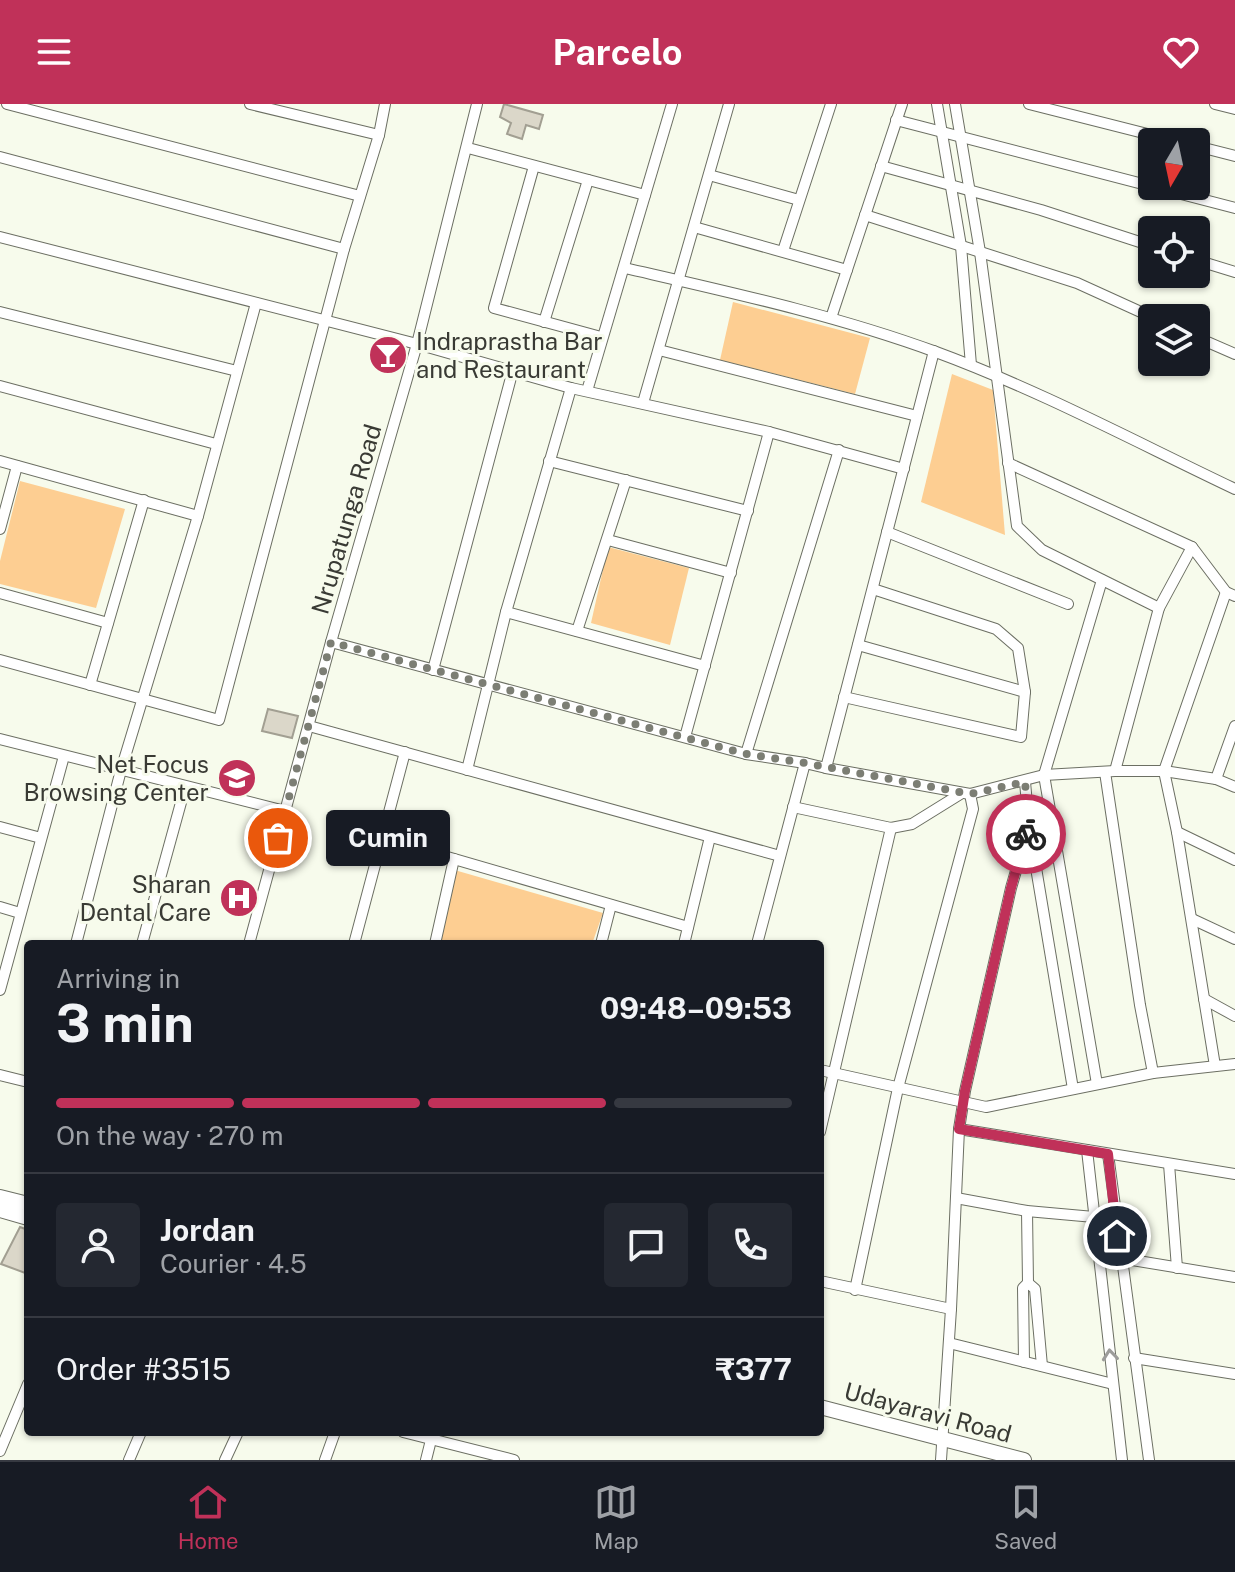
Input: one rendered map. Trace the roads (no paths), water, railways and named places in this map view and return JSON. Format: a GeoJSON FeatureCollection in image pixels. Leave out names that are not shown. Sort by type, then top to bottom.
{"type":"FeatureCollection","features":[{"type":"Feature","properties":{"kind":"street"},"geometry":{"type":"LineString","coordinates":[[7,104],[360,196]]}},
{"type":"Feature","properties":{"kind":"street"},"geometry":{"type":"LineString","coordinates":[[250,104],[379,135]]}},
{"type":"Feature","properties":{"kind":"street"},"geometry":{"type":"LineString","coordinates":[[0,660],[219,720],[324,321],[379,135],[385,104]]}},
{"type":"Feature","properties":{"kind":"street","name":"Nrupatunga Road"},"geometry":{"type":"LineString","coordinates":[[250,940],[331,642],[417,344],[477,104]]}},
{"type":"Feature","properties":{"kind":"street"},"geometry":{"type":"LineString","coordinates":[[587,391],[672,104]]}},
{"type":"Feature","properties":{"kind":"street"},"geometry":{"type":"LineString","coordinates":[[643,403],[729,104]]}},
{"type":"Feature","properties":{"kind":"street"},"geometry":{"type":"LineString","coordinates":[[783,251],[831,104]]}},
{"type":"Feature","properties":{"kind":"street"},"geometry":{"type":"LineString","coordinates":[[831,318],[902,104]]}},
{"type":"Feature","properties":{"kind":"street"},"geometry":{"type":"LineString","coordinates":[[937,104],[961,246],[971,365]]}},
{"type":"Feature","properties":{"kind":"street"},"geometry":{"type":"LineString","coordinates":[[955,104],[980,252],[1017,526],[1042,550],[1159,608]]}},
{"type":"Feature","properties":{"kind":"street"},"geometry":{"type":"LineString","coordinates":[[1029,104],[1138,132]]}},
{"type":"Feature","properties":{"kind":"street"},"geometry":{"type":"LineString","coordinates":[[1215,104],[1235,109]]}},
{"type":"Feature","properties":{"kind":"street"},"geometry":{"type":"LineString","coordinates":[[896,120],[1235,208]]}},
{"type":"Feature","properties":{"kind":"street"},"geometry":{"type":"LineString","coordinates":[[468,148],[645,195]]}},
{"type":"Feature","properties":{"kind":"street"},"geometry":{"type":"LineString","coordinates":[[1210,150],[1235,156]]}},
{"type":"Feature","properties":{"kind":"street"},"geometry":{"type":"LineString","coordinates":[[0,157],[344,249]]}},
{"type":"Feature","properties":{"kind":"street"},"geometry":{"type":"LineString","coordinates":[[534,166],[494,308],[601,337]]}},
{"type":"Feature","properties":{"kind":"street"},"geometry":{"type":"LineString","coordinates":[[881,166],[1138,242]]}},
{"type":"Feature","properties":{"kind":"street"},"geometry":{"type":"LineString","coordinates":[[709,175],[799,200]]}},
{"type":"Feature","properties":{"kind":"street"},"geometry":{"type":"LineString","coordinates":[[544,322],[588,180]]}},
{"type":"Feature","properties":{"kind":"street"},"geometry":{"type":"LineString","coordinates":[[865,215],[1077,283],[1138,311]]}},
{"type":"Feature","properties":{"kind":"street"},"geometry":{"type":"LineString","coordinates":[[694,227],[847,270]]}},
{"type":"Feature","properties":{"kind":"street"},"geometry":{"type":"LineString","coordinates":[[0,237],[417,344],[571,388],[769,432],[904,469]]}},
{"type":"Feature","properties":{"kind":"street"},"geometry":{"type":"LineString","coordinates":[[1210,264],[1235,272]]}},
{"type":"Feature","properties":{"kind":"street"},"geometry":{"type":"LineString","coordinates":[[625,268],[831,318],[934,351],[996,375],[1235,489]]}},
{"type":"Feature","properties":{"kind":"street"},"geometry":{"type":"LineString","coordinates":[[77,940],[121,770],[198,516],[256,303]]}},
{"type":"Feature","properties":{"kind":"street"},"geometry":{"type":"LineString","coordinates":[[0,312],[237,371]]}},
{"type":"Feature","properties":{"kind":"street"},"geometry":{"type":"LineString","coordinates":[[1210,343],[1235,354]]}},
{"type":"Feature","properties":{"kind":"street"},"geometry":{"type":"LineString","coordinates":[[659,350],[917,416]]}},
{"type":"Feature","properties":{"kind":"street"},"geometry":{"type":"LineString","coordinates":[[826,768],[934,351]]}},
{"type":"Feature","properties":{"kind":"street"},"geometry":{"type":"LineString","coordinates":[[433,670],[513,370]]}},
{"type":"Feature","properties":{"kind":"street"},"geometry":{"type":"LineString","coordinates":[[0,386],[216,444]]}},
{"type":"Feature","properties":{"kind":"street"},"geometry":{"type":"LineString","coordinates":[[467,770],[506,612],[571,388]]}},
{"type":"Feature","properties":{"kind":"street"},"geometry":{"type":"LineString","coordinates":[[685,737],[769,432]]}},
{"type":"Feature","properties":{"kind":"street"},"geometry":{"type":"LineString","coordinates":[[746,754],[839,450]]}},
{"type":"Feature","properties":{"kind":"street"},"geometry":{"type":"LineString","coordinates":[[0,461],[198,516]]}},
{"type":"Feature","properties":{"kind":"street"},"geometry":{"type":"LineString","coordinates":[[549,461],[748,511]]}},
{"type":"Feature","properties":{"kind":"street"},"geometry":{"type":"LineString","coordinates":[[1008,463],[1192,547],[1230,594],[1164,771],[1177,832],[1215,1066]]}},
{"type":"Feature","properties":{"kind":"street"},"geometry":{"type":"LineString","coordinates":[[0,529],[17,466]]}},
{"type":"Feature","properties":{"kind":"street"},"geometry":{"type":"LineString","coordinates":[[577,631],[626,480]]}},
{"type":"Feature","properties":{"kind":"street"},"geometry":{"type":"LineString","coordinates":[[90,685],[144,500]]}},
{"type":"Feature","properties":{"kind":"street"},"geometry":{"type":"LineString","coordinates":[[887,532],[1068,604]]}},
{"type":"Feature","properties":{"kind":"street"},"geometry":{"type":"LineString","coordinates":[[608,540],[731,573]]}},
{"type":"Feature","properties":{"kind":"street"},"geometry":{"type":"LineString","coordinates":[[1153,1073],[1140,1005],[1110,772],[1159,608],[1192,547]]}},
{"type":"Feature","properties":{"kind":"street"},"geometry":{"type":"LineString","coordinates":[[1097,1084],[1044,775],[1102,580]]}},
{"type":"Feature","properties":{"kind":"street"},"geometry":{"type":"LineString","coordinates":[[844,697],[1021,737],[1025,692],[1018,648],[996,629],[873,589]]}},
{"type":"Feature","properties":{"kind":"street"},"geometry":{"type":"LineString","coordinates":[[0,593],[108,623]]}},
{"type":"Feature","properties":{"kind":"street"},"geometry":{"type":"LineString","coordinates":[[506,612],[705,666]]}},
{"type":"Feature","properties":{"kind":"street"},"geometry":{"type":"LineString","coordinates":[[331,642],[746,754],[966,794]]}},
{"type":"Feature","properties":{"kind":"street"},"geometry":{"type":"LineString","coordinates":[[858,645],[1025,692]]}},
{"type":"Feature","properties":{"kind":"street"},"geometry":{"type":"LineString","coordinates":[[309,726],[780,856]]}},
{"type":"Feature","properties":{"kind":"street"},"geometry":{"type":"LineString","coordinates":[[1216,779],[1235,726]]}},
{"type":"Feature","properties":{"kind":"street"},"geometry":{"type":"LineString","coordinates":[[0,739],[285,811]]}},
{"type":"Feature","properties":{"kind":"street"},"geometry":{"type":"LineString","coordinates":[[355,940],[405,752]]}},
{"type":"Feature","properties":{"kind":"street"},"geometry":{"type":"LineString","coordinates":[[0,988],[64,756]]}},
{"type":"Feature","properties":{"kind":"street"},"geometry":{"type":"LineString","coordinates":[[758,940],[805,763]]}},
{"type":"Feature","properties":{"kind":"street"},"geometry":{"type":"LineString","coordinates":[[793,807],[891,828],[912,824],[966,794],[1044,775],[1164,771],[1216,779],[1235,787]]}},
{"type":"Feature","properties":{"kind":"street"},"geometry":{"type":"LineString","coordinates":[[1025,782],[1029,826],[1073,1089]]}},
{"type":"Feature","properties":{"kind":"street"},"geometry":{"type":"LineString","coordinates":[[143,940],[185,788]]}},
{"type":"Feature","properties":{"kind":"street"},"geometry":{"type":"LineString","coordinates":[[855,1290],[898,1088],[973,809],[966,794]]}},
{"type":"Feature","properties":{"kind":"street"},"geometry":{"type":"LineString","coordinates":[[941,1460],[959,1129],[1011,888],[1029,826]]}},
{"type":"Feature","properties":{"kind":"street"},"geometry":{"type":"LineString","coordinates":[[0,827],[41,838]]}},
{"type":"Feature","properties":{"kind":"street"},"geometry":{"type":"LineString","coordinates":[[824,1112],[891,828]]}},
{"type":"Feature","properties":{"kind":"street"},"geometry":{"type":"LineString","coordinates":[[1177,832],[1235,860]]}},
{"type":"Feature","properties":{"kind":"street"},"geometry":{"type":"LineString","coordinates":[[685,940],[710,837]]}},
{"type":"Feature","properties":{"kind":"street"},"geometry":{"type":"LineString","coordinates":[[382,838],[688,927]]}},
{"type":"Feature","properties":{"kind":"street"},"geometry":{"type":"LineString","coordinates":[[436,940],[454,859]]}},
{"type":"Feature","properties":{"kind":"street"},"geometry":{"type":"LineString","coordinates":[[602,940],[611,905]]}},
{"type":"Feature","properties":{"kind":"street"},"geometry":{"type":"LineString","coordinates":[[0,907],[20,913]]}},
{"type":"Feature","properties":{"kind":"street"},"geometry":{"type":"LineString","coordinates":[[1192,919],[1235,939]]}},
{"type":"Feature","properties":{"kind":"street"},"geometry":{"type":"LineString","coordinates":[[1204,999],[1235,1016]]}},
{"type":"Feature","properties":{"kind":"street"},"geometry":{"type":"LineString","coordinates":[[824,1071],[986,1107],[1153,1073],[1235,1064]]}},
{"type":"Feature","properties":{"kind":"street"},"geometry":{"type":"LineString","coordinates":[[0,1075],[24,1081]]}},
{"type":"Feature","properties":{"kind":"street"},"geometry":{"type":"LineString","coordinates":[[959,1129],[1235,1174]]}},
{"type":"Feature","properties":{"kind":"street"},"geometry":{"type":"LineString","coordinates":[[1087,1150],[1122,1460]]}},
{"type":"Feature","properties":{"kind":"street"},"geometry":{"type":"LineString","coordinates":[[1108,1154],[1149,1460]]}},
{"type":"Feature","properties":{"kind":"street"},"geometry":{"type":"LineString","coordinates":[[1169,1164],[1177,1268]]}},
{"type":"Feature","properties":{"kind":"street"},"geometry":{"type":"LineString","coordinates":[[0,1197],[24,1203]]}},
{"type":"Feature","properties":{"kind":"street"},"geometry":{"type":"LineString","coordinates":[[956,1198],[1027,1211],[1094,1217]]}},
{"type":"Feature","properties":{"kind":"street"},"geometry":{"type":"LineString","coordinates":[[0,1210],[24,1217]]}},
{"type":"Feature","properties":{"kind":"street"},"geometry":{"type":"LineString","coordinates":[[1024,1362],[1023,1288],[1028,1283],[1027,1211]]}},
{"type":"Feature","properties":{"kind":"street"},"geometry":{"type":"LineString","coordinates":[[1120,1258],[1235,1277]]}},
{"type":"Feature","properties":{"kind":"street"},"geometry":{"type":"LineString","coordinates":[[824,1282],[951,1309]]}},
{"type":"Feature","properties":{"kind":"street"},"geometry":{"type":"LineString","coordinates":[[1028,1283],[1035,1289],[1042,1366]]}},
{"type":"Feature","properties":{"kind":"street"},"geometry":{"type":"LineString","coordinates":[[949,1343],[1113,1384]]}},
{"type":"Feature","properties":{"kind":"street"},"geometry":{"type":"LineString","coordinates":[[1134,1358],[1235,1374]]}},
{"type":"Feature","properties":{"kind":"street"},"geometry":{"type":"LineString","coordinates":[[0,1451],[24,1394]]}},
{"type":"Feature","properties":{"kind":"street","name":"Udayaravi Road"},"geometry":{"type":"LineString","coordinates":[[824,1408],[1024,1460]]}},
{"type":"Feature","properties":{"kind":"street"},"geometry":{"type":"LineString","coordinates":[[129,1460],[139,1436]]}},
{"type":"Feature","properties":{"kind":"street"},"geometry":{"type":"LineString","coordinates":[[225,1460],[236,1436]]}},
{"type":"Feature","properties":{"kind":"street"},"geometry":{"type":"LineString","coordinates":[[325,1460],[334,1436]]}},
{"type":"Feature","properties":{"kind":"street"},"geometry":{"type":"LineString","coordinates":[[426,1460],[432,1436],[514,1460]]}},
{"type":"Feature","properties":{"kind":"place","name":"Indraprastha Bar and Restaurant"},"geometry":{"type":"Point","coordinates":[388,355]}},
{"type":"Feature","properties":{"kind":"place","name":"Net Focus Browsing Center"},"geometry":{"type":"Point","coordinates":[237,778]}},
{"type":"Feature","properties":{"kind":"place","name":"Cumin"},"geometry":{"type":"Point","coordinates":[278,838]}},
{"type":"Feature","properties":{"kind":"place","name":"Sharan Dental Care"},"geometry":{"type":"Point","coordinates":[239,898]}}]}
